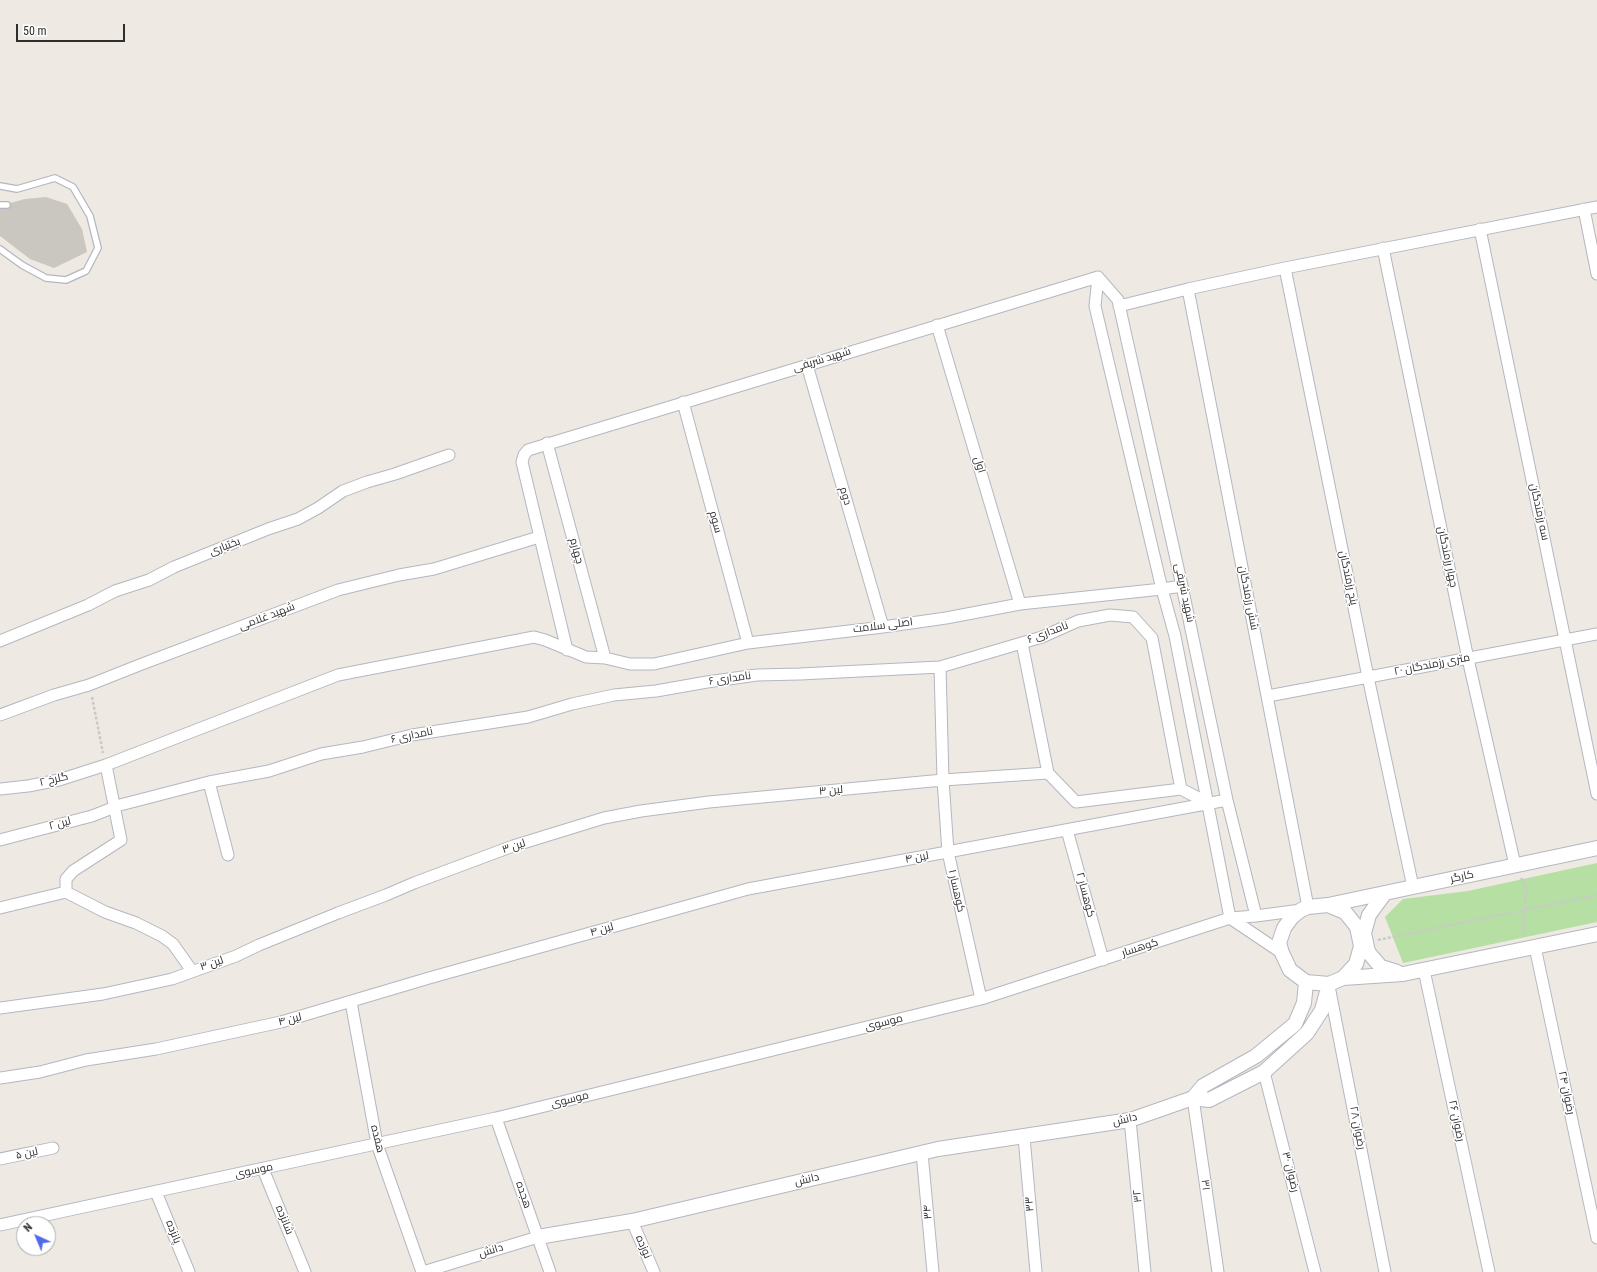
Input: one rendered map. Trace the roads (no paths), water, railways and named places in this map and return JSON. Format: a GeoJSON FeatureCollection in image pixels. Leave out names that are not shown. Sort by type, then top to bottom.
{"type":"FeatureCollection","features":[{"type":"Feature","properties":{"kind":"street"},"geometry":{"type":"LineString","coordinates":[[1119,306],[1285,268],[1597,207]]}},
{"type":"Feature","properties":{"kind":"street"},"geometry":{"type":"LineString","coordinates":[[1584,209],[1597,274]]}},
{"type":"Feature","properties":{"kind":"street","name":"سه رزمندگان"},"geometry":{"type":"LineString","coordinates":[[1480,229],[1597,794]]}},
{"type":"Feature","properties":{"kind":"street","name":"چهار رزمندگان"},"geometry":{"type":"LineString","coordinates":[[1383,248],[1468,658],[1515,865]]}},
{"type":"Feature","properties":{"kind":"street","name":"پنج رزمندگان"},"geometry":{"type":"LineString","coordinates":[[1285,268],[1368,677],[1413,887]]}},
{"type":"Feature","properties":{"kind":"street","name":"شهید شریفی"},"geometry":{"type":"LineString","coordinates":[[1098,277],[1118,300],[1182,586],[1227,800],[1256,916]]}},
{"type":"Feature","properties":{"kind":"street","name":"شهید شریفی"},"geometry":{"type":"LineString","coordinates":[[567,650],[522,462],[524,455],[528,450],[1098,277]]}},
{"type":"Feature","properties":{"kind":"street","name":"شهید شریفی"},"geometry":{"type":"LineString","coordinates":[[1098,277],[1095,306],[1162,589],[1175,636],[1230,918]]}},
{"type":"Feature","properties":{"kind":"street","name":"شش رزمندگان"},"geometry":{"type":"LineString","coordinates":[[1188,289],[1268,696],[1304,908]]}},
{"type":"Feature","properties":{"kind":"street","name":"اول"},"geometry":{"type":"LineString","coordinates":[[937,325],[1020,604]]}},
{"type":"Feature","properties":{"kind":"street","name":"دوم"},"geometry":{"type":"LineString","coordinates":[[807,365],[883,627]]}},
{"type":"Feature","properties":{"kind":"street","name":"سوم"},"geometry":{"type":"LineString","coordinates":[[683,402],[748,643]]}},
{"type":"Feature","properties":{"kind":"street","name":"چهارم"},"geometry":{"type":"LineString","coordinates":[[547,443],[605,658]]}},
{"type":"Feature","properties":{"kind":"street","name":"بختیاری"},"geometry":{"type":"LineString","coordinates":[[0,641],[88,605],[115,591],[149,580],[174,567],[237,543],[268,529],[298,519],[318,508],[343,491],[449,456]]}},
{"type":"Feature","properties":{"kind":"street","name":"شهید غلامی"},"geometry":{"type":"LineString","coordinates":[[0,715],[54,695],[89,685],[338,590],[399,574],[434,569],[540,538]]}},
{"type":"Feature","properties":{"kind":"street","name":"اصلی سلامت"},"geometry":{"type":"LineString","coordinates":[[567,650],[586,658],[605,658],[630,664],[654,664],[748,643],[946,618],[1020,604],[1182,586]]}},
{"type":"Feature","properties":{"kind":"street","name":"نامداری ۶"},"geometry":{"type":"LineString","coordinates":[[117,806],[209,782],[269,771],[321,754],[363,747],[412,735],[528,717],[572,704],[614,695],[656,691],[757,675],[940,667],[1042,637],[1078,621],[1110,615],[1133,617],[1152,638],[1181,790]]}},
{"type":"Feature","properties":{"kind":"street","name":"۲۰ متری رزمندگان"},"geometry":{"type":"LineString","coordinates":[[1268,696],[1597,634]]}},
{"type":"Feature","properties":{"kind":"street","name":"گلرخ ۲"},"geometry":{"type":"LineString","coordinates":[[0,789],[28,786],[59,780],[106,765],[338,675],[534,637],[545,640],[567,650]]}},
{"type":"Feature","properties":{"kind":"street"},"geometry":{"type":"LineString","coordinates":[[1022,643],[1048,773],[1076,802],[1181,790],[1208,803]]}},
{"type":"Feature","properties":{"kind":"street","name":"کوهسار ۱"},"geometry":{"type":"LineString","coordinates":[[940,667],[943,780],[948,852],[981,999]]}},
{"type":"Feature","properties":{"kind":"street"},"geometry":{"type":"LineString","coordinates":[[66,892],[66,879],[73,871],[121,840],[117,806],[106,765]]}},
{"type":"Feature","properties":{"kind":"street","name":"لین ۳"},"geometry":{"type":"LineString","coordinates":[[0,1008],[103,994],[172,979],[236,956],[260,944],[386,895],[414,882],[513,846],[604,818],[676,805],[943,780],[1048,773]]}},
{"type":"Feature","properties":{"kind":"street"},"geometry":{"type":"LineString","coordinates":[[209,782],[228,855]]}},
{"type":"Feature","properties":{"kind":"street","name":"لین ۴"},"geometry":{"type":"LineString","coordinates":[[0,1078],[40,1072],[86,1060],[134,1053],[237,1032],[304,1016],[429,978],[521,954],[748,889],[1227,800]]}},
{"type":"Feature","properties":{"kind":"street","name":"لین ۲"},"geometry":{"type":"LineString","coordinates":[[0,840],[92,816],[117,806]]}},
{"type":"Feature","properties":{"kind":"street","name":"کوهسار ۲"},"geometry":{"type":"LineString","coordinates":[[1067,830],[1103,960]]}},
{"type":"Feature","properties":{"kind":"street","name":"کارگر"},"geometry":{"type":"LineString","coordinates":[[1328,905],[1597,848]]}},
{"type":"Feature","properties":{"kind":"street"},"geometry":{"type":"LineString","coordinates":[[0,908],[66,892],[105,912],[136,922],[162,936],[173,944],[192,971]]}},
{"type":"Feature","properties":{"kind":"street"},"geometry":{"type":"LineString","coordinates":[[1385,893],[1369,915],[1364,933],[1368,952],[1381,967],[1404,974]]}},
{"type":"Feature","properties":{"kind":"street"},"geometry":{"type":"LineString","coordinates":[[1343,978],[1356,964],[1360,952],[1361,946],[1357,927],[1345,912],[1328,905],[1304,908],[1292,917],[1284,928],[1280,942],[1282,953],[1290,970],[1306,982],[1329,984],[1343,978],[1404,974],[1597,934]]}},
{"type":"Feature","properties":{"kind":"street","name":"کوهسار"},"geometry":{"type":"LineString","coordinates":[[981,999],[1230,918],[1256,916],[1304,908]]}},
{"type":"Feature","properties":{"kind":"street"},"geometry":{"type":"LineString","coordinates":[[1230,918],[1282,953]]}},
{"type":"Feature","properties":{"kind":"street","name":"رضوان ۲۴"},"geometry":{"type":"LineString","coordinates":[[1535,947],[1597,1238]]}},
{"type":"Feature","properties":{"kind":"street","name":"رضوان ۲۶"},"geometry":{"type":"LineString","coordinates":[[1424,970],[1489,1272]]}},
{"type":"Feature","properties":{"kind":"street","name":"دانش"},"geometry":{"type":"LineString","coordinates":[[1192,1098],[1203,1086],[1256,1056],[1295,1024],[1304,1003],[1306,982]]}},
{"type":"Feature","properties":{"kind":"street","name":"دانش"},"geometry":{"type":"LineString","coordinates":[[422,1272],[538,1237],[632,1221],[922,1153],[1130,1120],[1192,1098],[1209,1100],[1264,1072],[1307,1033],[1322,1010],[1329,984]]}},
{"type":"Feature","properties":{"kind":"street","name":"رضوان ۲۸"},"geometry":{"type":"LineString","coordinates":[[1329,984],[1384,1272]]}},
{"type":"Feature","properties":{"kind":"street","name":"موسوی"},"geometry":{"type":"LineString","coordinates":[[0,1225],[496,1118],[981,999]]}},
{"type":"Feature","properties":{"kind":"street","name":"هفده"},"geometry":{"type":"LineString","coordinates":[[351,1002],[377,1144],[422,1272]]}},
{"type":"Feature","properties":{"kind":"street","name":"رضوان ۳۰"},"geometry":{"type":"LineString","coordinates":[[1264,1072],[1315,1272]]}},
{"type":"Feature","properties":{"kind":"street","name":"۳۱"},"geometry":{"type":"LineString","coordinates":[[1192,1098],[1218,1272]]}},
{"type":"Feature","properties":{"kind":"street","name":"هجده"},"geometry":{"type":"LineString","coordinates":[[496,1118],[550,1272]]}},
{"type":"Feature","properties":{"kind":"street","name":"۳۲"},"geometry":{"type":"LineString","coordinates":[[1130,1120],[1145,1272]]}},
{"type":"Feature","properties":{"kind":"street","name":"۳۳"},"geometry":{"type":"LineString","coordinates":[[1024,1137],[1036,1272]]}},
{"type":"Feature","properties":{"kind":"street","name":"لین ۵"},"geometry":{"type":"LineString","coordinates":[[0,1159],[53,1148]]}},
{"type":"Feature","properties":{"kind":"street","name":"۳۴"},"geometry":{"type":"LineString","coordinates":[[922,1153],[933,1272]]}},
{"type":"Feature","properties":{"kind":"street","name":"شانزده"},"geometry":{"type":"LineString","coordinates":[[263,1169],[305,1272]]}},
{"type":"Feature","properties":{"kind":"street","name":"پانزده"},"geometry":{"type":"LineString","coordinates":[[156,1192],[189,1272]]}},
{"type":"Feature","properties":{"kind":"street","name":"نوزده"},"geometry":{"type":"LineString","coordinates":[[632,1221],[654,1272]]}},
{"type":"Feature","properties":{"kind":"lane"},"geometry":{"type":"LineString","coordinates":[[0,186],[17,189],[56,178],[73,187],[90,216],[98,248],[86,271],[66,280],[46,278],[22,265],[0,250]]}},
{"type":"Feature","properties":{"kind":"lane"},"geometry":{"type":"LineString","coordinates":[[0,205],[7,205]]}}]}
